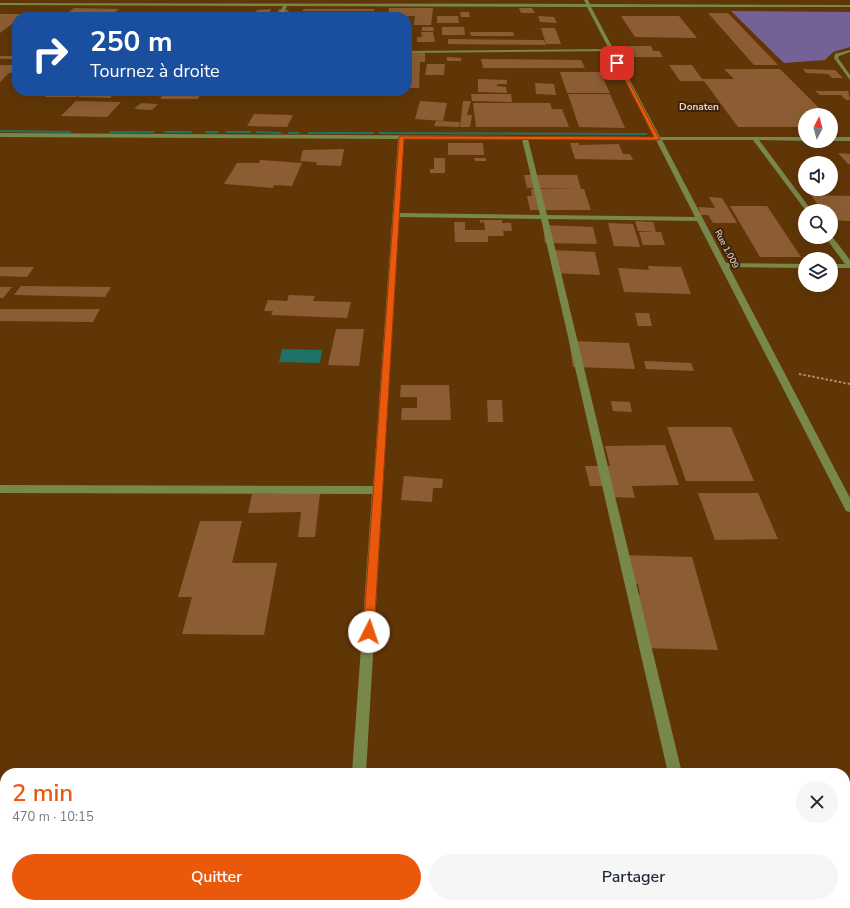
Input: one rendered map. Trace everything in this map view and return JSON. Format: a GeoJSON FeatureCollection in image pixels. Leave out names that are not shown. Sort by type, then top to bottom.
{"type":"FeatureCollection","features":[{"type":"Feature","properties":{"kind":"street"},"geometry":{"type":"LineString","coordinates":[[0,1],[286,4],[587,3],[850,6]]}},
{"type":"Feature","properties":{"kind":"street","name":"Rue 1.009"},"geometry":{"type":"LineString","coordinates":[[587,3],[610,50],[658,138],[850,508]]}},
{"type":"Feature","properties":{"kind":"street"},"geometry":{"type":"LineString","coordinates":[[282,12],[286,4]]}},
{"type":"Feature","properties":{"kind":"street"},"geometry":{"type":"LineString","coordinates":[[412,52],[610,50]]}},
{"type":"Feature","properties":{"kind":"street"},"geometry":{"type":"LineString","coordinates":[[850,51],[837,55],[836,58],[850,79]]}},
{"type":"Feature","properties":{"kind":"street"},"geometry":{"type":"LineString","coordinates":[[0,135],[798,139]]}},
{"type":"Feature","properties":{"kind":"street"},"geometry":{"type":"LineString","coordinates":[[359,768],[402,137]]}},
{"type":"Feature","properties":{"kind":"street"},"geometry":{"type":"LineString","coordinates":[[526,138],[674,768]]}},
{"type":"Feature","properties":{"kind":"street"},"geometry":{"type":"LineString","coordinates":[[755,139],[804,204]]}},
{"type":"Feature","properties":{"kind":"street"},"geometry":{"type":"LineString","coordinates":[[838,139],[850,140]]}},
{"type":"Feature","properties":{"kind":"street"},"geometry":{"type":"LineString","coordinates":[[396,215],[700,219]]}},
{"type":"Feature","properties":{"kind":"street"},"geometry":{"type":"LineString","coordinates":[[834,244],[850,266]]}},
{"type":"Feature","properties":{"kind":"street"},"geometry":{"type":"LineString","coordinates":[[724,265],[798,266]]}},
{"type":"Feature","properties":{"kind":"street"},"geometry":{"type":"LineString","coordinates":[[838,266],[850,266]]}},
{"type":"Feature","properties":{"kind":"street"},"geometry":{"type":"LineString","coordinates":[[0,489],[378,490]]}},
{"type":"Feature","properties":{"kind":"path"},"geometry":{"type":"LineString","coordinates":[[795,373],[850,384]]}},
{"type":"Feature","properties":{"kind":"shaded area"},"geometry":{"type":"Polygon","coordinates":[[[731,11],[850,12],[850,47],[833,52],[825,60],[784,63],[731,11]]]}},
{"type":"Feature","properties":{"kind":"water"},"geometry":{"type":"Polygon","coordinates":[[[282,349],[322,350],[320,363],[279,362],[282,349]]]}},
{"type":"Feature","properties":{"kind":"building"},"geometry":{"type":"Polygon","coordinates":[[[74,8],[119,9],[115,12],[69,12],[74,8]]]}},
{"type":"Feature","properties":{"kind":"building"},"geometry":{"type":"Polygon","coordinates":[[[389,8],[433,8],[431,25],[414,25],[415,16],[412,16],[412,12],[388,12],[389,8]]]}},
{"type":"Feature","properties":{"kind":"building"},"geometry":{"type":"Polygon","coordinates":[[[519,8],[532,8],[535,13],[521,13],[519,8]]]}},
{"type":"Feature","properties":{"kind":"building"},"geometry":{"type":"Polygon","coordinates":[[[271,9],[270,12],[256,12],[257,10],[271,9]]]}},
{"type":"Feature","properties":{"kind":"building"},"geometry":{"type":"Polygon","coordinates":[[[279,9],[289,10],[288,12],[278,12],[279,9]]]}},
{"type":"Feature","properties":{"kind":"building"},"geometry":{"type":"Polygon","coordinates":[[[304,9],[374,9],[374,11],[302,11],[304,9]]]}},
{"type":"Feature","properties":{"kind":"building"},"geometry":{"type":"Polygon","coordinates":[[[460,12],[469,12],[470,17],[461,17],[460,12]]]}},
{"type":"Feature","properties":{"kind":"building"},"geometry":{"type":"Polygon","coordinates":[[[708,13],[728,13],[778,65],[754,65],[708,13]]]}},
{"type":"Feature","properties":{"kind":"building"},"geometry":{"type":"Polygon","coordinates":[[[0,14],[12,14],[12,24],[0,33],[0,14]]]}},
{"type":"Feature","properties":{"kind":"building"},"geometry":{"type":"Polygon","coordinates":[[[437,16],[458,16],[459,23],[437,23],[437,16]]]}},
{"type":"Feature","properties":{"kind":"building"},"geometry":{"type":"Polygon","coordinates":[[[538,16],[554,17],[557,23],[540,22],[538,16]]]}},
{"type":"Feature","properties":{"kind":"building"},"geometry":{"type":"Polygon","coordinates":[[[621,16],[679,16],[697,38],[635,37],[621,16]]]}},
{"type":"Feature","properties":{"kind":"building"},"geometry":{"type":"Polygon","coordinates":[[[422,27],[433,27],[434,31],[422,31],[422,27]]]}},
{"type":"Feature","properties":{"kind":"building"},"geometry":{"type":"Polygon","coordinates":[[[442,27],[464,27],[465,35],[442,35],[442,27]]]}},
{"type":"Feature","properties":{"kind":"building"},"geometry":{"type":"Polygon","coordinates":[[[541,28],[555,28],[561,44],[546,44],[541,28]]]}},
{"type":"Feature","properties":{"kind":"building"},"geometry":{"type":"Polygon","coordinates":[[[421,32],[433,32],[435,42],[417,42],[417,37],[422,37],[421,32]]]}},
{"type":"Feature","properties":{"kind":"building"},"geometry":{"type":"Polygon","coordinates":[[[470,32],[513,32],[514,36],[471,36],[470,32]]]}},
{"type":"Feature","properties":{"kind":"building"},"geometry":{"type":"Polygon","coordinates":[[[448,39],[544,40],[546,45],[448,44],[448,39]]]}},
{"type":"Feature","properties":{"kind":"building"},"geometry":{"type":"Polygon","coordinates":[[[629,46],[651,46],[653,51],[659,51],[663,57],[633,57],[629,46]]]}},
{"type":"Feature","properties":{"kind":"building"},"geometry":{"type":"Polygon","coordinates":[[[412,53],[425,53],[425,62],[420,62],[419,88],[412,88],[412,53]]]}},
{"type":"Feature","properties":{"kind":"building"},"geometry":{"type":"Polygon","coordinates":[[[0,56],[12,56],[12,59],[0,59],[0,56]]]}},
{"type":"Feature","properties":{"kind":"building"},"geometry":{"type":"Polygon","coordinates":[[[447,57],[461,58],[461,61],[447,61],[447,57]]]}},
{"type":"Feature","properties":{"kind":"building"},"geometry":{"type":"Polygon","coordinates":[[[481,59],[581,60],[585,68],[483,68],[481,59]]]}},
{"type":"Feature","properties":{"kind":"building"},"geometry":{"type":"Polygon","coordinates":[[[427,64],[445,64],[444,75],[425,75],[427,64]]]}},
{"type":"Feature","properties":{"kind":"building"},"geometry":{"type":"Polygon","coordinates":[[[0,65],[12,65],[12,73],[9,73],[0,82],[0,65]]]}},
{"type":"Feature","properties":{"kind":"building"},"geometry":{"type":"Polygon","coordinates":[[[669,65],[692,65],[702,79],[734,79],[724,69],[780,69],[819,108],[798,108],[798,127],[738,127],[704,81],[680,81],[669,65]]]}},
{"type":"Feature","properties":{"kind":"building"},"geometry":{"type":"Polygon","coordinates":[[[803,69],[835,70],[843,78],[832,78],[828,74],[806,73],[803,69]]]}},
{"type":"Feature","properties":{"kind":"building"},"geometry":{"type":"Polygon","coordinates":[[[560,72],[600,72],[610,93],[567,93],[560,72]]]}},
{"type":"Feature","properties":{"kind":"building"},"geometry":{"type":"Polygon","coordinates":[[[478,79],[507,80],[507,84],[497,84],[497,86],[506,87],[507,93],[478,92],[478,79]]]}},
{"type":"Feature","properties":{"kind":"building"},"geometry":{"type":"Polygon","coordinates":[[[535,83],[554,84],[556,95],[536,94],[535,83]]]}},
{"type":"Feature","properties":{"kind":"building"},"geometry":{"type":"Polygon","coordinates":[[[815,91],[848,91],[850,100],[846,100],[841,95],[820,95],[815,91]]]}},
{"type":"Feature","properties":{"kind":"building"},"geometry":{"type":"Polygon","coordinates":[[[471,94],[511,94],[512,102],[472,101],[471,94]]]}},
{"type":"Feature","properties":{"kind":"building"},"geometry":{"type":"Polygon","coordinates":[[[568,94],[610,94],[625,128],[579,127],[568,94]]]}},
{"type":"Feature","properties":{"kind":"building"},"geometry":{"type":"Polygon","coordinates":[[[46,96],[77,96],[76,97],[45,97],[46,96]]]}},
{"type":"Feature","properties":{"kind":"building"},"geometry":{"type":"Polygon","coordinates":[[[79,96],[112,96],[110,98],[78,97],[79,96]]]}},
{"type":"Feature","properties":{"kind":"building"},"geometry":{"type":"Polygon","coordinates":[[[162,96],[200,96],[198,99],[160,99],[162,96]]]}},
{"type":"Feature","properties":{"kind":"building"},"geometry":{"type":"Polygon","coordinates":[[[76,101],[121,102],[107,117],[61,116],[76,101]]]}},
{"type":"Feature","properties":{"kind":"building"},"geometry":{"type":"Polygon","coordinates":[[[420,101],[447,103],[443,121],[415,119],[420,101]]]}},
{"type":"Feature","properties":{"kind":"building"},"geometry":{"type":"Polygon","coordinates":[[[463,101],[471,101],[467,115],[472,115],[470,127],[460,127],[463,101]]]}},
{"type":"Feature","properties":{"kind":"building"},"geometry":{"type":"Polygon","coordinates":[[[141,103],[158,104],[152,110],[134,109],[141,103]]]}},
{"type":"Feature","properties":{"kind":"building"},"geometry":{"type":"Polygon","coordinates":[[[473,103],[550,103],[552,109],[562,109],[569,127],[476,127],[473,103]]]}},
{"type":"Feature","properties":{"kind":"building"},"geometry":{"type":"Polygon","coordinates":[[[254,114],[293,115],[287,127],[247,126],[254,114]]]}},
{"type":"Feature","properties":{"kind":"building"},"geometry":{"type":"Polygon","coordinates":[[[436,121],[460,122],[459,127],[434,126],[436,121]]]}},
{"type":"Feature","properties":{"kind":"building"},"geometry":{"type":"Polygon","coordinates":[[[448,143],[483,143],[484,155],[448,155],[448,143]]]}},
{"type":"Feature","properties":{"kind":"building"},"geometry":{"type":"Polygon","coordinates":[[[570,143],[579,143],[579,145],[619,144],[623,154],[630,154],[633,160],[575,159],[570,143]]]}},
{"type":"Feature","properties":{"kind":"building"},"geometry":{"type":"Polygon","coordinates":[[[344,149],[341,166],[317,165],[316,162],[300,161],[303,150],[344,149]]]}},
{"type":"Feature","properties":{"kind":"building"},"geometry":{"type":"Polygon","coordinates":[[[838,153],[850,154],[850,164],[848,164],[838,153]]]}},
{"type":"Feature","properties":{"kind":"building"},"geometry":{"type":"Polygon","coordinates":[[[434,158],[445,158],[445,173],[430,173],[430,169],[434,169],[434,158]]]}},
{"type":"Feature","properties":{"kind":"building"},"geometry":{"type":"Polygon","coordinates":[[[474,158],[486,158],[486,161],[475,161],[474,158]]]}},
{"type":"Feature","properties":{"kind":"building"},"geometry":{"type":"Polygon","coordinates":[[[260,160],[302,163],[292,186],[274,185],[273,188],[224,184],[237,163],[259,163],[260,160]]]}},
{"type":"Feature","properties":{"kind":"building"},"geometry":{"type":"Polygon","coordinates":[[[524,175],[577,175],[581,189],[527,188],[524,175]]]}},
{"type":"Feature","properties":{"kind":"building"},"geometry":{"type":"Polygon","coordinates":[[[531,189],[584,189],[591,210],[530,210],[527,196],[532,196],[531,189]]]}},
{"type":"Feature","properties":{"kind":"building"},"geometry":{"type":"Polygon","coordinates":[[[812,196],[850,196],[850,221],[838,220],[838,204],[817,204],[812,196]]]}},
{"type":"Feature","properties":{"kind":"building"},"geometry":{"type":"Polygon","coordinates":[[[709,197],[722,198],[737,223],[713,223],[708,215],[701,215],[698,207],[715,208],[709,197]]]}},
{"type":"Feature","properties":{"kind":"building"},"geometry":{"type":"Polygon","coordinates":[[[730,206],[767,206],[798,252],[798,257],[760,257],[730,206]]]}},
{"type":"Feature","properties":{"kind":"building"},"geometry":{"type":"Polygon","coordinates":[[[480,220],[502,220],[502,223],[511,223],[512,231],[503,231],[504,236],[488,236],[488,242],[455,242],[454,222],[465,222],[465,230],[485,230],[484,222],[480,223],[480,220]]]}},
{"type":"Feature","properties":{"kind":"building"},"geometry":{"type":"Polygon","coordinates":[[[635,221],[653,222],[656,232],[638,231],[635,221]]]}},
{"type":"Feature","properties":{"kind":"building"},"geometry":{"type":"Polygon","coordinates":[[[608,223],[633,224],[640,247],[614,246],[608,223]]]}},
{"type":"Feature","properties":{"kind":"building"},"geometry":{"type":"Polygon","coordinates":[[[543,225],[593,227],[597,244],[545,243],[543,225]]]}},
{"type":"Feature","properties":{"kind":"building"},"geometry":{"type":"Polygon","coordinates":[[[639,232],[661,232],[665,245],[643,245],[639,232]]]}},
{"type":"Feature","properties":{"kind":"building"},"geometry":{"type":"Polygon","coordinates":[[[550,250],[595,252],[600,275],[553,273],[550,250]]]}},
{"type":"Feature","properties":{"kind":"building"},"geometry":{"type":"Polygon","coordinates":[[[648,266],[681,267],[691,294],[624,292],[618,268],[649,270],[648,266]]]}},
{"type":"Feature","properties":{"kind":"building"},"geometry":{"type":"Polygon","coordinates":[[[0,267],[34,267],[27,277],[0,276],[0,267]]]}},
{"type":"Feature","properties":{"kind":"building"},"geometry":{"type":"Polygon","coordinates":[[[21,286],[111,287],[105,297],[14,295],[21,286]]]}},
{"type":"Feature","properties":{"kind":"building"},"geometry":{"type":"Polygon","coordinates":[[[0,287],[12,287],[3,298],[0,298],[0,287]]]}},
{"type":"Feature","properties":{"kind":"building"},"geometry":{"type":"Polygon","coordinates":[[[289,295],[315,296],[313,301],[351,302],[347,318],[271,315],[273,311],[264,311],[268,300],[287,301],[289,295]]]}},
{"type":"Feature","properties":{"kind":"building"},"geometry":{"type":"Polygon","coordinates":[[[0,309],[100,309],[93,322],[0,321],[0,309]]]}},
{"type":"Feature","properties":{"kind":"building"},"geometry":{"type":"Polygon","coordinates":[[[635,313],[649,313],[652,326],[638,326],[635,313]]]}},
{"type":"Feature","properties":{"kind":"building"},"geometry":{"type":"Polygon","coordinates":[[[336,329],[364,329],[359,366],[328,365],[336,329]]]}},
{"type":"Feature","properties":{"kind":"building"},"geometry":{"type":"Polygon","coordinates":[[[569,341],[629,343],[635,369],[573,367],[569,341]]]}},
{"type":"Feature","properties":{"kind":"building"},"geometry":{"type":"Polygon","coordinates":[[[644,361],[691,363],[694,371],[646,369],[644,361]]]}},
{"type":"Feature","properties":{"kind":"building"},"geometry":{"type":"Polygon","coordinates":[[[401,385],[449,385],[451,420],[401,420],[402,408],[417,408],[417,397],[400,397],[401,385]]]}},
{"type":"Feature","properties":{"kind":"building"},"geometry":{"type":"Polygon","coordinates":[[[487,400],[502,400],[503,422],[488,422],[487,400]]]}},
{"type":"Feature","properties":{"kind":"building"},"geometry":{"type":"Polygon","coordinates":[[[611,401],[630,402],[632,412],[613,411],[611,401]]]}},
{"type":"Feature","properties":{"kind":"building"},"geometry":{"type":"Polygon","coordinates":[[[667,427],[731,427],[754,481],[686,481],[667,427]]]}},
{"type":"Feature","properties":{"kind":"building"},"geometry":{"type":"Polygon","coordinates":[[[665,445],[679,485],[632,486],[635,498],[613,497],[610,486],[590,486],[585,466],[610,466],[605,446],[665,445]]]}},
{"type":"Feature","properties":{"kind":"building"},"geometry":{"type":"Polygon","coordinates":[[[404,476],[443,479],[442,488],[433,488],[432,502],[401,500],[404,476]]]}},
{"type":"Feature","properties":{"kind":"building"},"geometry":{"type":"Polygon","coordinates":[[[320,493],[315,537],[298,537],[301,512],[248,513],[252,494],[320,493]]]}},
{"type":"Feature","properties":{"kind":"building"},"geometry":{"type":"Polygon","coordinates":[[[698,493],[758,493],[778,539],[715,540],[698,493]]]}},
{"type":"Feature","properties":{"kind":"building"},"geometry":{"type":"Polygon","coordinates":[[[200,521],[242,521],[232,563],[277,563],[264,635],[182,634],[192,597],[178,597],[200,521]]]}},
{"type":"Feature","properties":{"kind":"building"},"geometry":{"type":"Polygon","coordinates":[[[622,555],[692,557],[718,650],[641,648],[630,595],[640,595],[638,584],[628,584],[622,555]]]}},
{"type":"Feature","properties":{"kind":"waterway"},"geometry":{"type":"LineString","coordinates":[[0,131],[70,132]]}},
{"type":"Feature","properties":{"kind":"waterway"},"geometry":{"type":"LineString","coordinates":[[111,132],[153,132]]}},
{"type":"Feature","properties":{"kind":"waterway"},"geometry":{"type":"LineString","coordinates":[[165,132],[191,132]]}},
{"type":"Feature","properties":{"kind":"waterway"},"geometry":{"type":"LineString","coordinates":[[206,132],[218,132]]}},
{"type":"Feature","properties":{"kind":"waterway"},"geometry":{"type":"LineString","coordinates":[[227,132],[250,132]]}},
{"type":"Feature","properties":{"kind":"waterway"},"geometry":{"type":"LineString","coordinates":[[257,132],[280,133]]}},
{"type":"Feature","properties":{"kind":"waterway"},"geometry":{"type":"LineString","coordinates":[[289,133],[298,133]]}},
{"type":"Feature","properties":{"kind":"waterway"},"geometry":{"type":"LineString","coordinates":[[309,133],[373,133]]}},
{"type":"Feature","properties":{"kind":"waterway"},"geometry":{"type":"LineString","coordinates":[[380,133],[646,134]]}},
{"type":"Feature","properties":{"kind":"district","name":"Donaten"},"geometry":{"type":"Point","coordinates":[699,107]}},
{"type":"Feature","properties":{"kind":"route"},"geometry":{"type":"LineString","coordinates":[[369,632],[402,137],[658,138],[617,63]]}}]}
